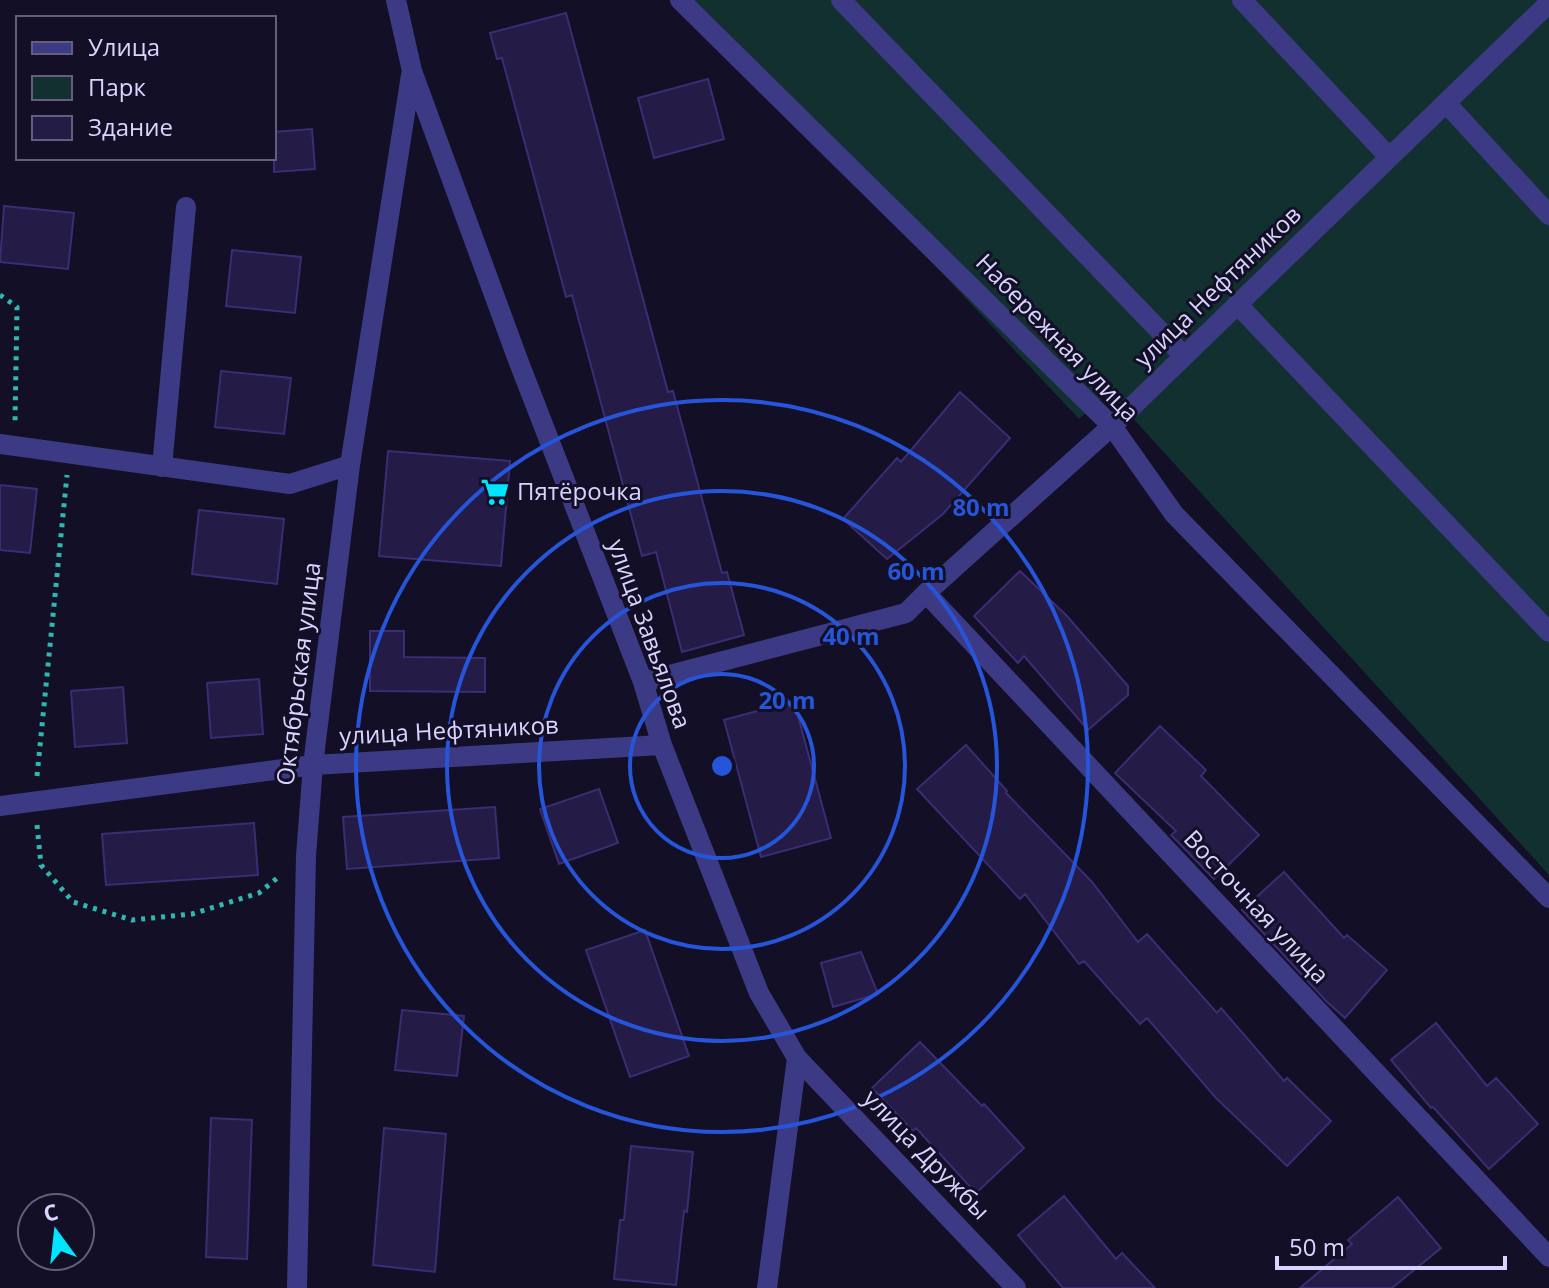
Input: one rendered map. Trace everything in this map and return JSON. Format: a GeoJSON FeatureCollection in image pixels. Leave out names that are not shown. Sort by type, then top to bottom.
{"type":"FeatureCollection","features":[{"type":"Feature","properties":{"kind":"street","name":"улица Завьялова"},"geometry":{"type":"LineString","coordinates":[[396,0],[412,71],[518,360],[643,682],[662,745],[759,993],[797,1058]]}},
{"type":"Feature","properties":{"kind":"street","name":"Набережная улица"},"geometry":{"type":"LineString","coordinates":[[680,0],[1112,426],[1174,514],[1549,898]]}},
{"type":"Feature","properties":{"kind":"street"},"geometry":{"type":"LineString","coordinates":[[841,0],[1184,356]]}},
{"type":"Feature","properties":{"kind":"street"},"geometry":{"type":"LineString","coordinates":[[1242,0],[1389,157]]}},
{"type":"Feature","properties":{"kind":"street","name":"улица Нефтяников"},"geometry":{"type":"LineString","coordinates":[[643,682],[906,613],[1112,426],[1549,3]]}},
{"type":"Feature","properties":{"kind":"street","name":"Октябрьская улица"},"geometry":{"type":"LineString","coordinates":[[297,1288],[306,856],[313,765],[350,465],[412,71]]}},
{"type":"Feature","properties":{"kind":"street"},"geometry":{"type":"LineString","coordinates":[[1446,103],[1549,215]]}},
{"type":"Feature","properties":{"kind":"street"},"geometry":{"type":"LineString","coordinates":[[162,467],[186,207]]}},
{"type":"Feature","properties":{"kind":"street"},"geometry":{"type":"LineString","coordinates":[[1237,304],[1549,632]]}},
{"type":"Feature","properties":{"kind":"street"},"geometry":{"type":"LineString","coordinates":[[7,446],[290,484],[350,465]]}},
{"type":"Feature","properties":{"kind":"street","name":"Восточная улица"},"geometry":{"type":"LineString","coordinates":[[926,593],[1549,1257]]}},
{"type":"Feature","properties":{"kind":"street","name":"улица Нефтяников"},"geometry":{"type":"LineString","coordinates":[[0,806],[313,765],[662,745]]}},
{"type":"Feature","properties":{"kind":"street"},"geometry":{"type":"LineString","coordinates":[[767,1288],[797,1058]]}},
{"type":"Feature","properties":{"kind":"street","name":"улица Дружбы"},"geometry":{"type":"LineString","coordinates":[[797,1058],[1016,1288]]}},
{"type":"Feature","properties":{"kind":"path"},"geometry":{"type":"LineString","coordinates":[[0,295],[17,307],[7,446]]}},
{"type":"Feature","properties":{"kind":"path"},"geometry":{"type":"LineString","coordinates":[[69,454],[34,802],[41,865],[73,902],[132,920],[192,914],[259,893],[306,856]]}},
{"type":"Feature","properties":{"kind":"green space"},"geometry":{"type":"Polygon","coordinates":[[[686,0],[1549,0],[1549,875],[1109,392],[1079,419],[686,0]]]}},
{"type":"Feature","properties":{"kind":"building"},"geometry":{"type":"Polygon","coordinates":[[[566,13],[668,392],[673,391],[722,573],[727,572],[744,635],[682,652],[656,552],[642,556],[572,295],[566,297],[502,58],[497,59],[490,33],[566,13]]]}},
{"type":"Feature","properties":{"kind":"building"},"geometry":{"type":"Polygon","coordinates":[[[708,79],[724,139],[654,158],[638,98],[708,79]]]}},
{"type":"Feature","properties":{"kind":"building"},"geometry":{"type":"Polygon","coordinates":[[[312,129],[315,169],[274,172],[276,132],[312,129]]]}},
{"type":"Feature","properties":{"kind":"building"},"geometry":{"type":"Polygon","coordinates":[[[4,206],[74,213],[68,269],[0,262],[4,206]]]}},
{"type":"Feature","properties":{"kind":"building"},"geometry":{"type":"Polygon","coordinates":[[[232,250],[301,257],[295,313],[226,306],[232,250]]]}},
{"type":"Feature","properties":{"kind":"building"},"geometry":{"type":"Polygon","coordinates":[[[221,371],[291,378],[284,434],[215,427],[221,371]]]}},
{"type":"Feature","properties":{"kind":"building"},"geometry":{"type":"Polygon","coordinates":[[[960,392],[1010,438],[943,514],[887,559],[843,519],[897,458],[901,462],[960,392]]]}},
{"type":"Feature","properties":{"kind":"building"},"geometry":{"type":"Polygon","coordinates":[[[388,451],[510,461],[501,566],[379,556],[388,451]]]}},
{"type":"Feature","properties":{"kind":"building"},"geometry":{"type":"Polygon","coordinates":[[[0,485],[37,489],[30,553],[0,550],[0,485]]]}},
{"type":"Feature","properties":{"kind":"building"},"geometry":{"type":"Polygon","coordinates":[[[199,510],[284,519],[277,584],[192,574],[199,510]]]}},
{"type":"Feature","properties":{"kind":"building"},"geometry":{"type":"Polygon","coordinates":[[[1020,571],[1066,615],[1128,686],[1128,695],[1088,730],[1024,656],[1018,663],[974,616],[1020,571]]]}},
{"type":"Feature","properties":{"kind":"building"},"geometry":{"type":"Polygon","coordinates":[[[370,631],[404,631],[404,657],[485,658],[485,692],[370,691],[370,631]]]}},
{"type":"Feature","properties":{"kind":"building"},"geometry":{"type":"Polygon","coordinates":[[[259,679],[263,734],[211,738],[207,683],[259,679]]]}},
{"type":"Feature","properties":{"kind":"building"},"geometry":{"type":"Polygon","coordinates":[[[123,687],[127,743],[75,747],[71,691],[123,687]]]}},
{"type":"Feature","properties":{"kind":"building"},"geometry":{"type":"Polygon","coordinates":[[[794,701],[831,838],[761,857],[724,720],[794,701]]]}},
{"type":"Feature","properties":{"kind":"building"},"geometry":{"type":"Polygon","coordinates":[[[1160,726],[1206,770],[1201,776],[1259,835],[1214,879],[1171,835],[1176,831],[1115,773],[1160,726]]]}},
{"type":"Feature","properties":{"kind":"building"},"geometry":{"type":"Polygon","coordinates":[[[966,745],[1006,793],[1092,882],[1138,942],[1147,934],[1217,1013],[1221,1008],[1284,1081],[1287,1078],[1331,1121],[1287,1166],[1216,1098],[1147,1018],[1140,1024],[1084,961],[1079,964],[1025,894],[1020,899],[917,789],[966,745]]]}},
{"type":"Feature","properties":{"kind":"building"},"geometry":{"type":"Polygon","coordinates":[[[599,789],[618,843],[559,864],[540,809],[599,789]]]}},
{"type":"Feature","properties":{"kind":"building"},"geometry":{"type":"Polygon","coordinates":[[[495,807],[499,858],[347,869],[343,817],[495,807]]]}},
{"type":"Feature","properties":{"kind":"building"},"geometry":{"type":"Polygon","coordinates":[[[254,823],[258,875],[106,885],[102,834],[254,823]]]}},
{"type":"Feature","properties":{"kind":"building"},"geometry":{"type":"Polygon","coordinates":[[[1284,872],[1344,938],[1347,935],[1387,970],[1345,1018],[1242,910],[1284,872]]]}},
{"type":"Feature","properties":{"kind":"building"},"geometry":{"type":"Polygon","coordinates":[[[645,930],[689,1056],[630,1077],[586,950],[645,930]]]}},
{"type":"Feature","properties":{"kind":"building"},"geometry":{"type":"Polygon","coordinates":[[[861,952],[878,994],[833,1007],[821,963],[861,952]]]}},
{"type":"Feature","properties":{"kind":"building"},"geometry":{"type":"Polygon","coordinates":[[[402,1010],[464,1016],[457,1076],[395,1070],[402,1010]]]}},
{"type":"Feature","properties":{"kind":"building"},"geometry":{"type":"Polygon","coordinates":[[[1436,1023],[1487,1086],[1496,1078],[1538,1124],[1489,1169],[1391,1060],[1436,1023]]]}},
{"type":"Feature","properties":{"kind":"building"},"geometry":{"type":"Polygon","coordinates":[[[920,1042],[1024,1148],[976,1193],[916,1128],[913,1131],[872,1088],[920,1042]]]}},
{"type":"Feature","properties":{"kind":"building"},"geometry":{"type":"Polygon","coordinates":[[[211,1118],[252,1120],[247,1259],[206,1257],[211,1118]]]}},
{"type":"Feature","properties":{"kind":"building"},"geometry":{"type":"Polygon","coordinates":[[[384,1128],[446,1134],[435,1272],[373,1265],[384,1128]]]}},
{"type":"Feature","properties":{"kind":"building"},"geometry":{"type":"Polygon","coordinates":[[[631,1146],[693,1152],[676,1285],[614,1279],[620,1220],[624,1220],[631,1146]]]}},
{"type":"Feature","properties":{"kind":"building"},"geometry":{"type":"Polygon","coordinates":[[[1064,1196],[1116,1259],[1122,1253],[1155,1288],[1063,1288],[1018,1235],[1064,1196]]]}},
{"type":"Feature","properties":{"kind":"building"},"geometry":{"type":"Polygon","coordinates":[[[1398,1197],[1441,1248],[1392,1288],[1300,1288],[1352,1244],[1348,1240],[1398,1197]]]}},
{"type":"Feature","properties":{"kind":"place","name":"Пятёрочка"},"geometry":{"type":"Point","coordinates":[495,492]}}]}
